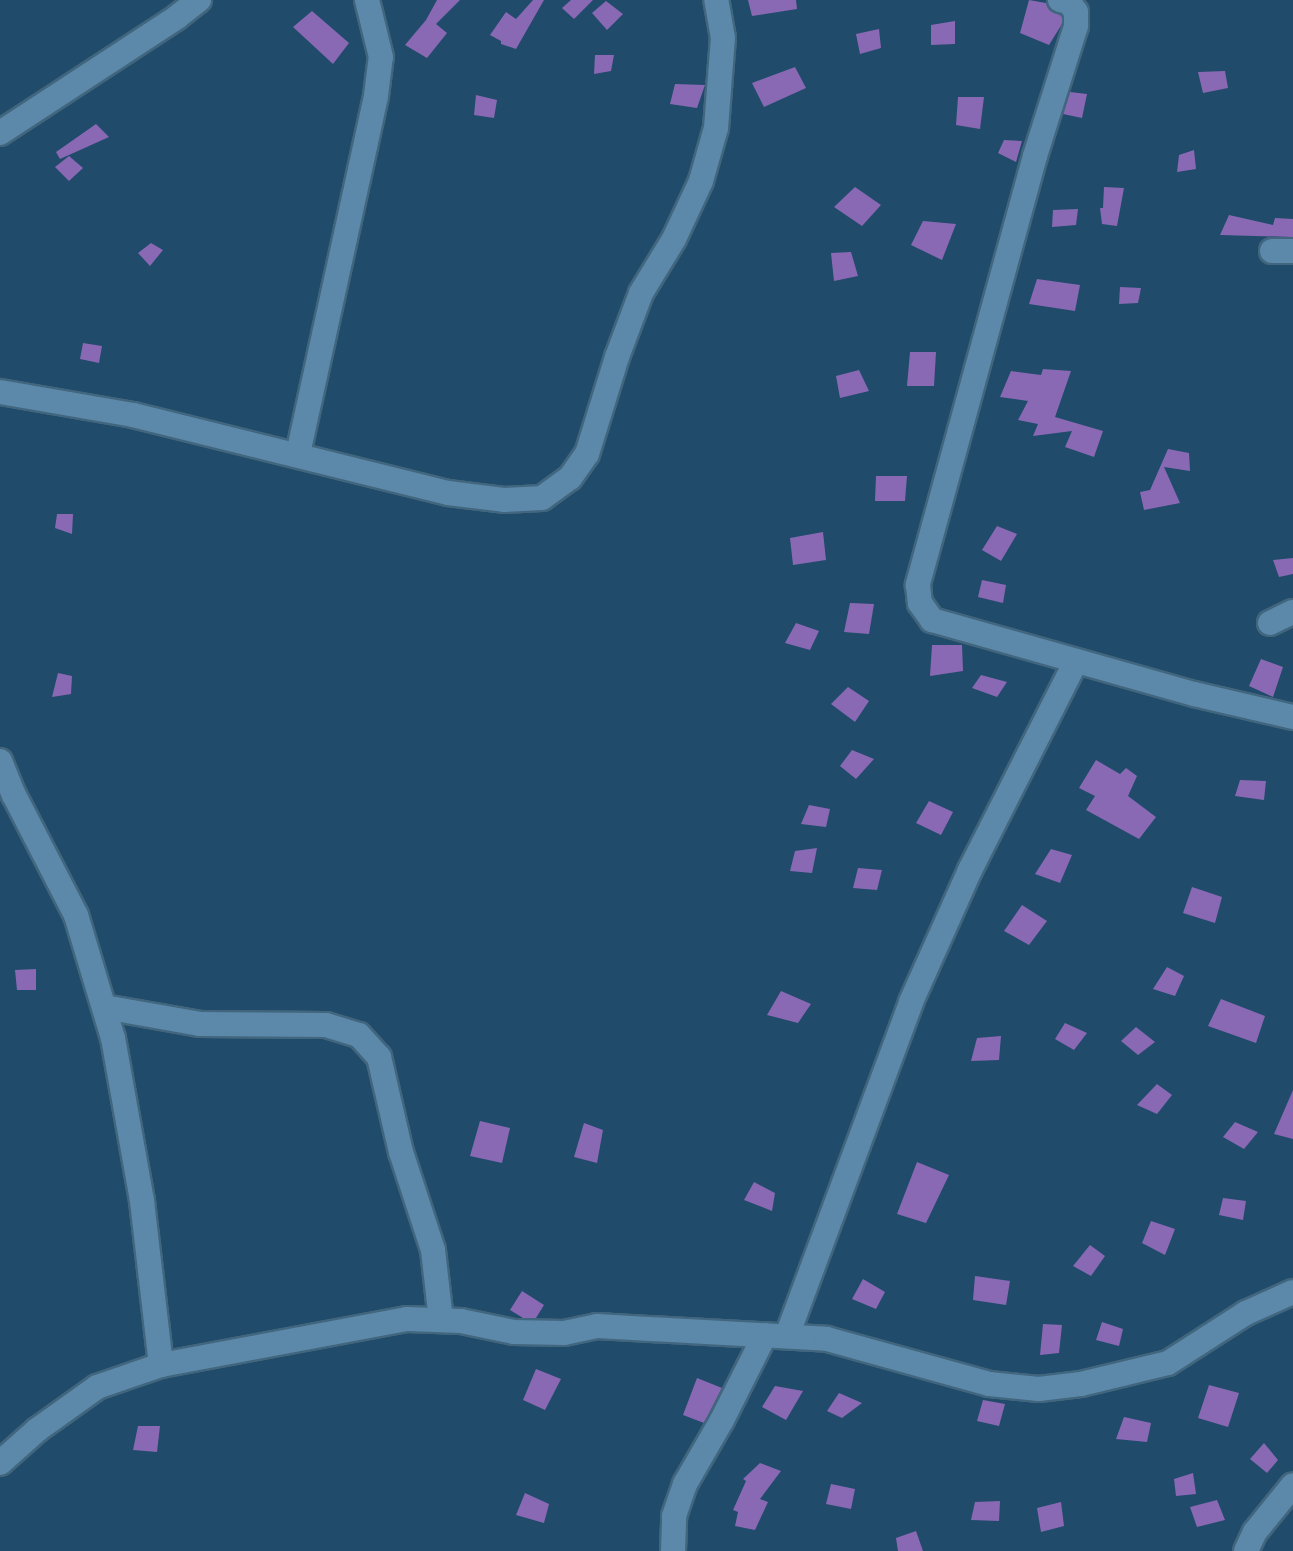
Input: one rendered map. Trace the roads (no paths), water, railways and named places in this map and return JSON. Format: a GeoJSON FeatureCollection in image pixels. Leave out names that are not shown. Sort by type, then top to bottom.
{"type":"FeatureCollection","features":[{"type":"Feature","properties":{"kind":"street"},"geometry":{"type":"LineString","coordinates":[[0,133],[177,17],[199,0]]}},
{"type":"Feature","properties":{"kind":"street"},"geometry":{"type":"LineString","coordinates":[[298,454],[376,96],[381,57],[367,0]]}},
{"type":"Feature","properties":{"kind":"street"},"geometry":{"type":"LineString","coordinates":[[0,392],[133,415],[298,454],[448,493],[504,500],[542,498],[570,478],[587,454],[617,357],[641,293],[674,239],[700,181],[716,128],[723,38],[716,0]]}},
{"type":"Feature","properties":{"kind":"street"},"geometry":{"type":"LineString","coordinates":[[1060,0],[1069,2],[1076,12],[1076,26],[1035,156],[918,585],[920,603],[932,620],[1194,694],[1293,717]]}},
{"type":"Feature","properties":{"kind":"street"},"geometry":{"type":"LineString","coordinates":[[1270,623],[1293,612]]}},
{"type":"Feature","properties":{"kind":"street"},"geometry":{"type":"LineString","coordinates":[[673,1551],[674,1516],[685,1484],[722,1420],[776,1336],[911,1002],[970,870],[1076,661]]}},
{"type":"Feature","properties":{"kind":"street"},"geometry":{"type":"LineString","coordinates":[[0,761],[14,795],[76,915],[113,1038],[142,1201],[160,1365]]}},
{"type":"Feature","properties":{"kind":"street"},"geometry":{"type":"LineString","coordinates":[[104,1007],[200,1024],[326,1025],[359,1035],[379,1057],[401,1152],[433,1250],[441,1320]]}},
{"type":"Feature","properties":{"kind":"street"},"geometry":{"type":"LineString","coordinates":[[0,1463],[36,1430],[97,1387],[160,1365],[407,1319],[461,1321],[514,1332],[564,1334],[597,1326],[827,1339],[989,1384],[1039,1389],[1081,1384],[1168,1363],[1246,1313],[1293,1292]]}},
{"type":"Feature","properties":{"kind":"street"},"geometry":{"type":"LineString","coordinates":[[1246,1551],[1255,1532],[1293,1485]]}}]}
